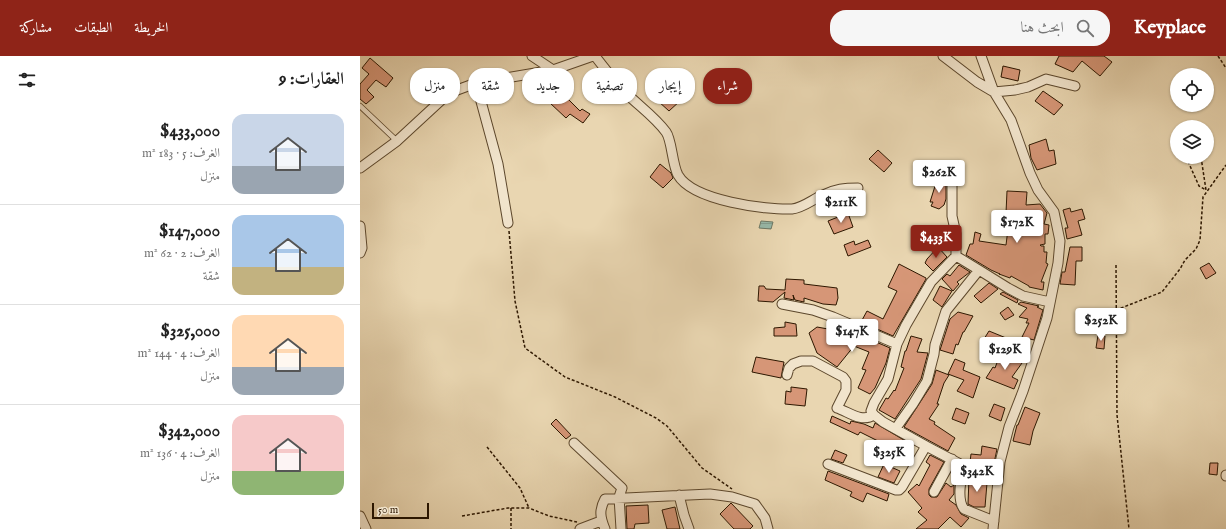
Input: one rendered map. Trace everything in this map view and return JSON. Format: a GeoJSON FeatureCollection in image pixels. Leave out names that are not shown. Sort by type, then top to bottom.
{"type":"FeatureCollection","features":[{"type":"Feature","properties":{"kind":"street"},"geometry":{"type":"LineString","coordinates":[[532,56],[550,68]]}},
{"type":"Feature","properties":{"kind":"street"},"geometry":{"type":"LineString","coordinates":[[559,68],[594,56],[626,93],[666,132],[679,176],[695,190],[707,196],[760,207],[783,209],[795,208],[842,188],[858,188]]}},
{"type":"Feature","properties":{"kind":"street"},"geometry":{"type":"LineString","coordinates":[[943,56],[977,82],[994,92],[1015,90],[1046,79],[1075,86]]}},
{"type":"Feature","properties":{"kind":"street"},"geometry":{"type":"LineString","coordinates":[[966,467],[962,474],[961,505],[964,509],[994,525],[1000,462],[1009,427],[1047,318],[1058,263],[1060,241],[1054,212],[1038,190],[1030,173],[1011,120],[994,92],[981,56]]}},
{"type":"Feature","properties":{"kind":"street"},"geometry":{"type":"LineString","coordinates":[[360,168],[397,140],[449,93],[468,86]]}},
{"type":"Feature","properties":{"kind":"street"},"geometry":{"type":"LineString","coordinates":[[482,104],[498,164],[508,223]]}},
{"type":"Feature","properties":{"kind":"street"},"geometry":{"type":"LineString","coordinates":[[952,184],[952,216],[956,234],[956,256],[931,282],[906,325],[897,344],[888,379],[871,411],[874,415],[926,446],[997,481]]}},
{"type":"Feature","properties":{"kind":"street"},"geometry":{"type":"LineString","coordinates":[[360,226],[362,248],[360,253]]}},
{"type":"Feature","properties":{"kind":"street"},"geometry":{"type":"LineString","coordinates":[[956,256],[1023,296],[1050,302]]}},
{"type":"Feature","properties":{"kind":"street"},"geometry":{"type":"LineString","coordinates":[[896,428],[927,381],[935,345],[946,311],[979,270]]}},
{"type":"Feature","properties":{"kind":"street"},"geometry":{"type":"LineString","coordinates":[[782,304],[813,310],[897,344]]}},
{"type":"Feature","properties":{"kind":"street"},"geometry":{"type":"LineString","coordinates":[[787,375],[790,365],[796,362],[810,360],[816,362],[843,377],[846,381],[846,390],[837,408],[859,418],[869,418],[874,415]]}},
{"type":"Feature","properties":{"kind":"street"},"geometry":{"type":"LineString","coordinates":[[574,443],[622,488],[619,497],[621,529]]}},
{"type":"Feature","properties":{"kind":"street"},"geometry":{"type":"LineString","coordinates":[[828,464],[899,490],[926,446]]}},
{"type":"Feature","properties":{"kind":"street"},"geometry":{"type":"LineString","coordinates":[[934,492],[952,459]]}},
{"type":"Feature","properties":{"kind":"street"},"geometry":{"type":"LineString","coordinates":[[580,526],[603,525],[600,508],[605,498],[710,494],[732,497],[755,504],[765,518],[768,529]]}},
{"type":"Feature","properties":{"kind":"street"},"geometry":{"type":"LineString","coordinates":[[679,495],[689,529]]}},
{"type":"Feature","properties":{"kind":"street"},"geometry":{"type":"LineString","coordinates":[[360,516],[366,529]]}},
{"type":"Feature","properties":{"kind":"lane"},"geometry":{"type":"LineString","coordinates":[[360,106],[397,140]]}},
{"type":"Feature","properties":{"kind":"path"},"geometry":{"type":"LineString","coordinates":[[1218,56],[1226,68]]}},
{"type":"Feature","properties":{"kind":"path"},"geometry":{"type":"LineString","coordinates":[[1189,164],[1199,186],[1206,190]]}},
{"type":"Feature","properties":{"kind":"path"},"geometry":{"type":"LineString","coordinates":[[1202,164],[1206,190]]}},
{"type":"Feature","properties":{"kind":"path"},"geometry":{"type":"LineString","coordinates":[[1116,310],[1162,292],[1185,260],[1196,249],[1200,240],[1203,197],[1206,190],[1211,186],[1226,165]]}},
{"type":"Feature","properties":{"kind":"path"},"geometry":{"type":"LineString","coordinates":[[508,223],[515,301],[525,348],[565,377],[615,397],[656,418],[667,426],[702,468],[733,490]]}},
{"type":"Feature","properties":{"kind":"path"},"geometry":{"type":"LineString","coordinates":[[1116,265],[1117,414],[1129,529]]}},
{"type":"Feature","properties":{"kind":"path"},"geometry":{"type":"LineString","coordinates":[[487,447],[520,488],[528,508]]}},
{"type":"Feature","properties":{"kind":"path"},"geometry":{"type":"LineString","coordinates":[[511,508],[511,529]]}},
{"type":"Feature","properties":{"kind":"path"},"geometry":{"type":"LineString","coordinates":[[462,516],[511,508],[528,508],[580,526]]}},
{"type":"Feature","properties":{"kind":"shaded area"},"geometry":{"type":"Polygon","coordinates":[[[761,221],[773,222],[771,229],[759,228],[761,221]]]}},
{"type":"Feature","properties":{"kind":"building"},"geometry":{"type":"Polygon","coordinates":[[[1059,56],[1104,56],[1112,62],[1100,76],[1082,61],[1073,72],[1055,64],[1059,56]]]}},
{"type":"Feature","properties":{"kind":"building"},"geometry":{"type":"Polygon","coordinates":[[[370,58],[393,78],[386,87],[376,80],[367,90],[374,97],[366,104],[360,99],[360,84],[369,74],[362,68],[370,58]]]}},
{"type":"Feature","properties":{"kind":"building"},"geometry":{"type":"Polygon","coordinates":[[[1003,66],[1020,70],[1018,81],[1001,77],[1003,66]]]}},
{"type":"Feature","properties":{"kind":"building"},"geometry":{"type":"Polygon","coordinates":[[[1043,91],[1063,105],[1054,115],[1035,101],[1043,91]]]}},
{"type":"Feature","properties":{"kind":"building"},"geometry":{"type":"Polygon","coordinates":[[[551,104],[573,104],[580,111],[582,109],[590,114],[583,123],[570,114],[566,118],[551,104]]]}},
{"type":"Feature","properties":{"kind":"building"},"geometry":{"type":"Polygon","coordinates":[[[661,104],[677,104],[669,111],[661,104]]]}},
{"type":"Feature","properties":{"kind":"building"},"geometry":{"type":"Polygon","coordinates":[[[1046,139],[1049,151],[1054,150],[1056,164],[1037,170],[1031,158],[1029,145],[1046,139]]]}},
{"type":"Feature","properties":{"kind":"building"},"geometry":{"type":"Polygon","coordinates":[[[878,150],[892,163],[884,172],[869,159],[878,150]]]}},
{"type":"Feature","properties":{"kind":"building"},"geometry":{"type":"Polygon","coordinates":[[[660,164],[671,173],[673,178],[663,188],[650,177],[660,164]]]}},
{"type":"Feature","properties":{"kind":"building"},"geometry":{"type":"Polygon","coordinates":[[[940,179],[948,180],[946,184],[946,199],[944,205],[939,209],[931,206],[933,202],[930,202],[936,183],[940,179]]]}},
{"type":"Feature","properties":{"kind":"building"},"geometry":{"type":"Polygon","coordinates":[[[1007,191],[1027,192],[1026,205],[1040,204],[1047,213],[1044,224],[1049,225],[1048,234],[1045,234],[1045,244],[1040,245],[1044,246],[1044,252],[1047,252],[1046,263],[1048,264],[1041,282],[1044,282],[1043,290],[1029,287],[1011,276],[1010,278],[999,274],[966,255],[970,244],[973,244],[975,232],[981,234],[979,241],[1006,245],[1010,213],[1006,213],[1007,191]],[[1015,213],[1013,231],[1033,234],[1036,217],[1033,216],[1034,214],[1015,213]]]}},
{"type":"Feature","properties":{"kind":"building"},"geometry":{"type":"Polygon","coordinates":[[[1070,208],[1071,212],[1082,209],[1085,219],[1078,221],[1082,235],[1067,239],[1065,228],[1068,228],[1063,210],[1070,208]]]}},
{"type":"Feature","properties":{"kind":"building"},"geometry":{"type":"Polygon","coordinates":[[[848,213],[853,227],[834,234],[828,221],[848,213]]]}},
{"type":"Feature","properties":{"kind":"building"},"geometry":{"type":"Polygon","coordinates":[[[868,240],[871,247],[848,256],[844,245],[854,241],[855,245],[868,240]]]}},
{"type":"Feature","properties":{"kind":"building"},"geometry":{"type":"Polygon","coordinates":[[[938,247],[947,257],[933,271],[925,263],[938,247]]]}},
{"type":"Feature","properties":{"kind":"building"},"geometry":{"type":"Polygon","coordinates":[[[1070,247],[1082,247],[1082,261],[1076,261],[1075,285],[1060,284],[1062,272],[1065,272],[1070,247]]]}},
{"type":"Feature","properties":{"kind":"building"},"geometry":{"type":"Polygon","coordinates":[[[1209,263],[1216,273],[1206,279],[1200,268],[1209,263]]]}},
{"type":"Feature","properties":{"kind":"building"},"geometry":{"type":"Polygon","coordinates":[[[899,264],[926,279],[893,336],[861,322],[867,311],[883,319],[897,291],[888,287],[899,264]]]}},
{"type":"Feature","properties":{"kind":"building"},"geometry":{"type":"Polygon","coordinates":[[[959,265],[970,272],[957,282],[959,284],[953,291],[942,279],[947,274],[950,276],[959,265]]]}},
{"type":"Feature","properties":{"kind":"building"},"geometry":{"type":"Polygon","coordinates":[[[786,279],[804,280],[804,284],[837,288],[838,298],[836,305],[823,304],[804,298],[804,302],[795,300],[793,295],[794,300],[784,298],[785,292],[773,302],[758,301],[759,286],[764,286],[766,289],[785,290],[786,279]]]}},
{"type":"Feature","properties":{"kind":"building"},"geometry":{"type":"Polygon","coordinates":[[[989,283],[998,289],[981,303],[974,296],[989,283]]]}},
{"type":"Feature","properties":{"kind":"building"},"geometry":{"type":"Polygon","coordinates":[[[940,286],[952,291],[942,307],[933,300],[940,286]]]}},
{"type":"Feature","properties":{"kind":"building"},"geometry":{"type":"Polygon","coordinates":[[[1003,292],[1018,300],[1017,303],[1000,294],[1003,292]]]}},
{"type":"Feature","properties":{"kind":"building"},"geometry":{"type":"Polygon","coordinates":[[[1021,302],[1039,306],[1037,307],[1043,310],[1034,340],[1022,337],[1029,323],[1026,323],[1028,319],[1019,317],[1027,308],[1018,304],[1021,302]]]}},
{"type":"Feature","properties":{"kind":"building"},"geometry":{"type":"Polygon","coordinates":[[[1008,307],[1014,315],[1005,320],[1000,313],[1008,307]]]}},
{"type":"Feature","properties":{"kind":"building"},"geometry":{"type":"Polygon","coordinates":[[[958,312],[973,316],[963,332],[958,345],[956,344],[953,354],[940,350],[950,319],[958,312]]]}},
{"type":"Feature","properties":{"kind":"building"},"geometry":{"type":"Polygon","coordinates":[[[785,322],[796,324],[797,336],[774,336],[774,328],[785,327],[785,322]]]}},
{"type":"Feature","properties":{"kind":"building"},"geometry":{"type":"Polygon","coordinates":[[[817,327],[828,329],[834,327],[842,340],[846,329],[890,348],[886,363],[875,388],[870,394],[858,388],[866,370],[862,369],[869,352],[854,346],[837,367],[817,353],[809,333],[817,327]]]}},
{"type":"Feature","properties":{"kind":"building"},"geometry":{"type":"Polygon","coordinates":[[[989,331],[1011,340],[1005,347],[984,339],[989,331]]]}},
{"type":"Feature","properties":{"kind":"building"},"geometry":{"type":"Polygon","coordinates":[[[1098,335],[1105,336],[1104,349],[1096,348],[1098,335]]]}},
{"type":"Feature","properties":{"kind":"building"},"geometry":{"type":"Polygon","coordinates":[[[911,336],[922,339],[917,352],[928,353],[921,379],[895,419],[879,410],[886,398],[888,399],[894,390],[895,391],[904,368],[901,367],[911,336]]]}},
{"type":"Feature","properties":{"kind":"building"},"geometry":{"type":"Polygon","coordinates":[[[1001,352],[1009,354],[1022,363],[1012,377],[1018,380],[1014,389],[986,378],[993,367],[995,368],[1001,352]]]}},
{"type":"Feature","properties":{"kind":"building"},"geometry":{"type":"Polygon","coordinates":[[[756,357],[784,362],[781,378],[752,372],[756,357]]]}},
{"type":"Feature","properties":{"kind":"building"},"geometry":{"type":"Polygon","coordinates":[[[955,359],[965,363],[963,370],[980,377],[973,398],[957,391],[964,380],[948,374],[955,359]]]}},
{"type":"Feature","properties":{"kind":"building"},"geometry":{"type":"Polygon","coordinates":[[[936,370],[949,375],[944,383],[937,404],[939,404],[929,419],[955,438],[948,451],[904,427],[932,384],[936,370]]]}},
{"type":"Feature","properties":{"kind":"building"},"geometry":{"type":"Polygon","coordinates":[[[791,387],[807,389],[805,406],[785,404],[786,391],[791,392],[791,387]]]}},
{"type":"Feature","properties":{"kind":"building"},"geometry":{"type":"Polygon","coordinates":[[[994,404],[1005,408],[1001,421],[989,416],[994,404]]]}},
{"type":"Feature","properties":{"kind":"building"},"geometry":{"type":"Polygon","coordinates":[[[1025,407],[1040,413],[1033,431],[1030,445],[1013,441],[1017,425],[1025,407]]]}},
{"type":"Feature","properties":{"kind":"building"},"geometry":{"type":"Polygon","coordinates":[[[956,408],[969,413],[965,424],[952,419],[956,408]]]}},
{"type":"Feature","properties":{"kind":"building"},"geometry":{"type":"Polygon","coordinates":[[[832,416],[850,424],[851,421],[873,428],[875,423],[909,443],[905,451],[888,441],[886,445],[860,432],[858,435],[830,422],[832,416]]]}},
{"type":"Feature","properties":{"kind":"building"},"geometry":{"type":"Polygon","coordinates":[[[556,419],[571,435],[566,439],[551,424],[556,419]]]}},
{"type":"Feature","properties":{"kind":"building"},"geometry":{"type":"Polygon","coordinates":[[[982,446],[997,449],[993,468],[970,462],[971,454],[981,455],[982,446]]]}},
{"type":"Feature","properties":{"kind":"building"},"geometry":{"type":"Polygon","coordinates":[[[835,450],[847,455],[843,463],[831,459],[835,450]]]}},
{"type":"Feature","properties":{"kind":"building"},"geometry":{"type":"Polygon","coordinates":[[[930,455],[944,462],[929,489],[929,495],[931,497],[937,497],[946,483],[951,487],[954,485],[954,494],[949,500],[956,505],[961,514],[969,518],[961,527],[950,517],[938,529],[916,529],[927,520],[918,512],[922,508],[908,492],[917,484],[919,486],[930,465],[926,462],[930,455]]]}},
{"type":"Feature","properties":{"kind":"building"},"geometry":{"type":"Polygon","coordinates":[[[1210,463],[1218,463],[1217,475],[1209,474],[1210,463]]]}},
{"type":"Feature","properties":{"kind":"building"},"geometry":{"type":"Polygon","coordinates":[[[884,464],[900,471],[894,483],[878,477],[884,464]]]}},
{"type":"Feature","properties":{"kind":"building"},"geometry":{"type":"Polygon","coordinates":[[[828,471],[889,494],[887,501],[867,493],[863,502],[850,496],[852,492],[825,480],[828,471]]]}},
{"type":"Feature","properties":{"kind":"building"},"geometry":{"type":"Polygon","coordinates":[[[969,478],[987,483],[985,507],[974,507],[968,504],[969,478]]]}},
{"type":"Feature","properties":{"kind":"building"},"geometry":{"type":"Polygon","coordinates":[[[731,503],[753,526],[750,529],[734,529],[720,514],[731,503]]]}},
{"type":"Feature","properties":{"kind":"building"},"geometry":{"type":"Polygon","coordinates":[[[648,505],[649,523],[635,524],[634,529],[627,529],[626,506],[648,505]]]}},
{"type":"Feature","properties":{"kind":"building"},"geometry":{"type":"Polygon","coordinates":[[[675,507],[680,529],[667,529],[662,510],[675,507]]]}}]}
